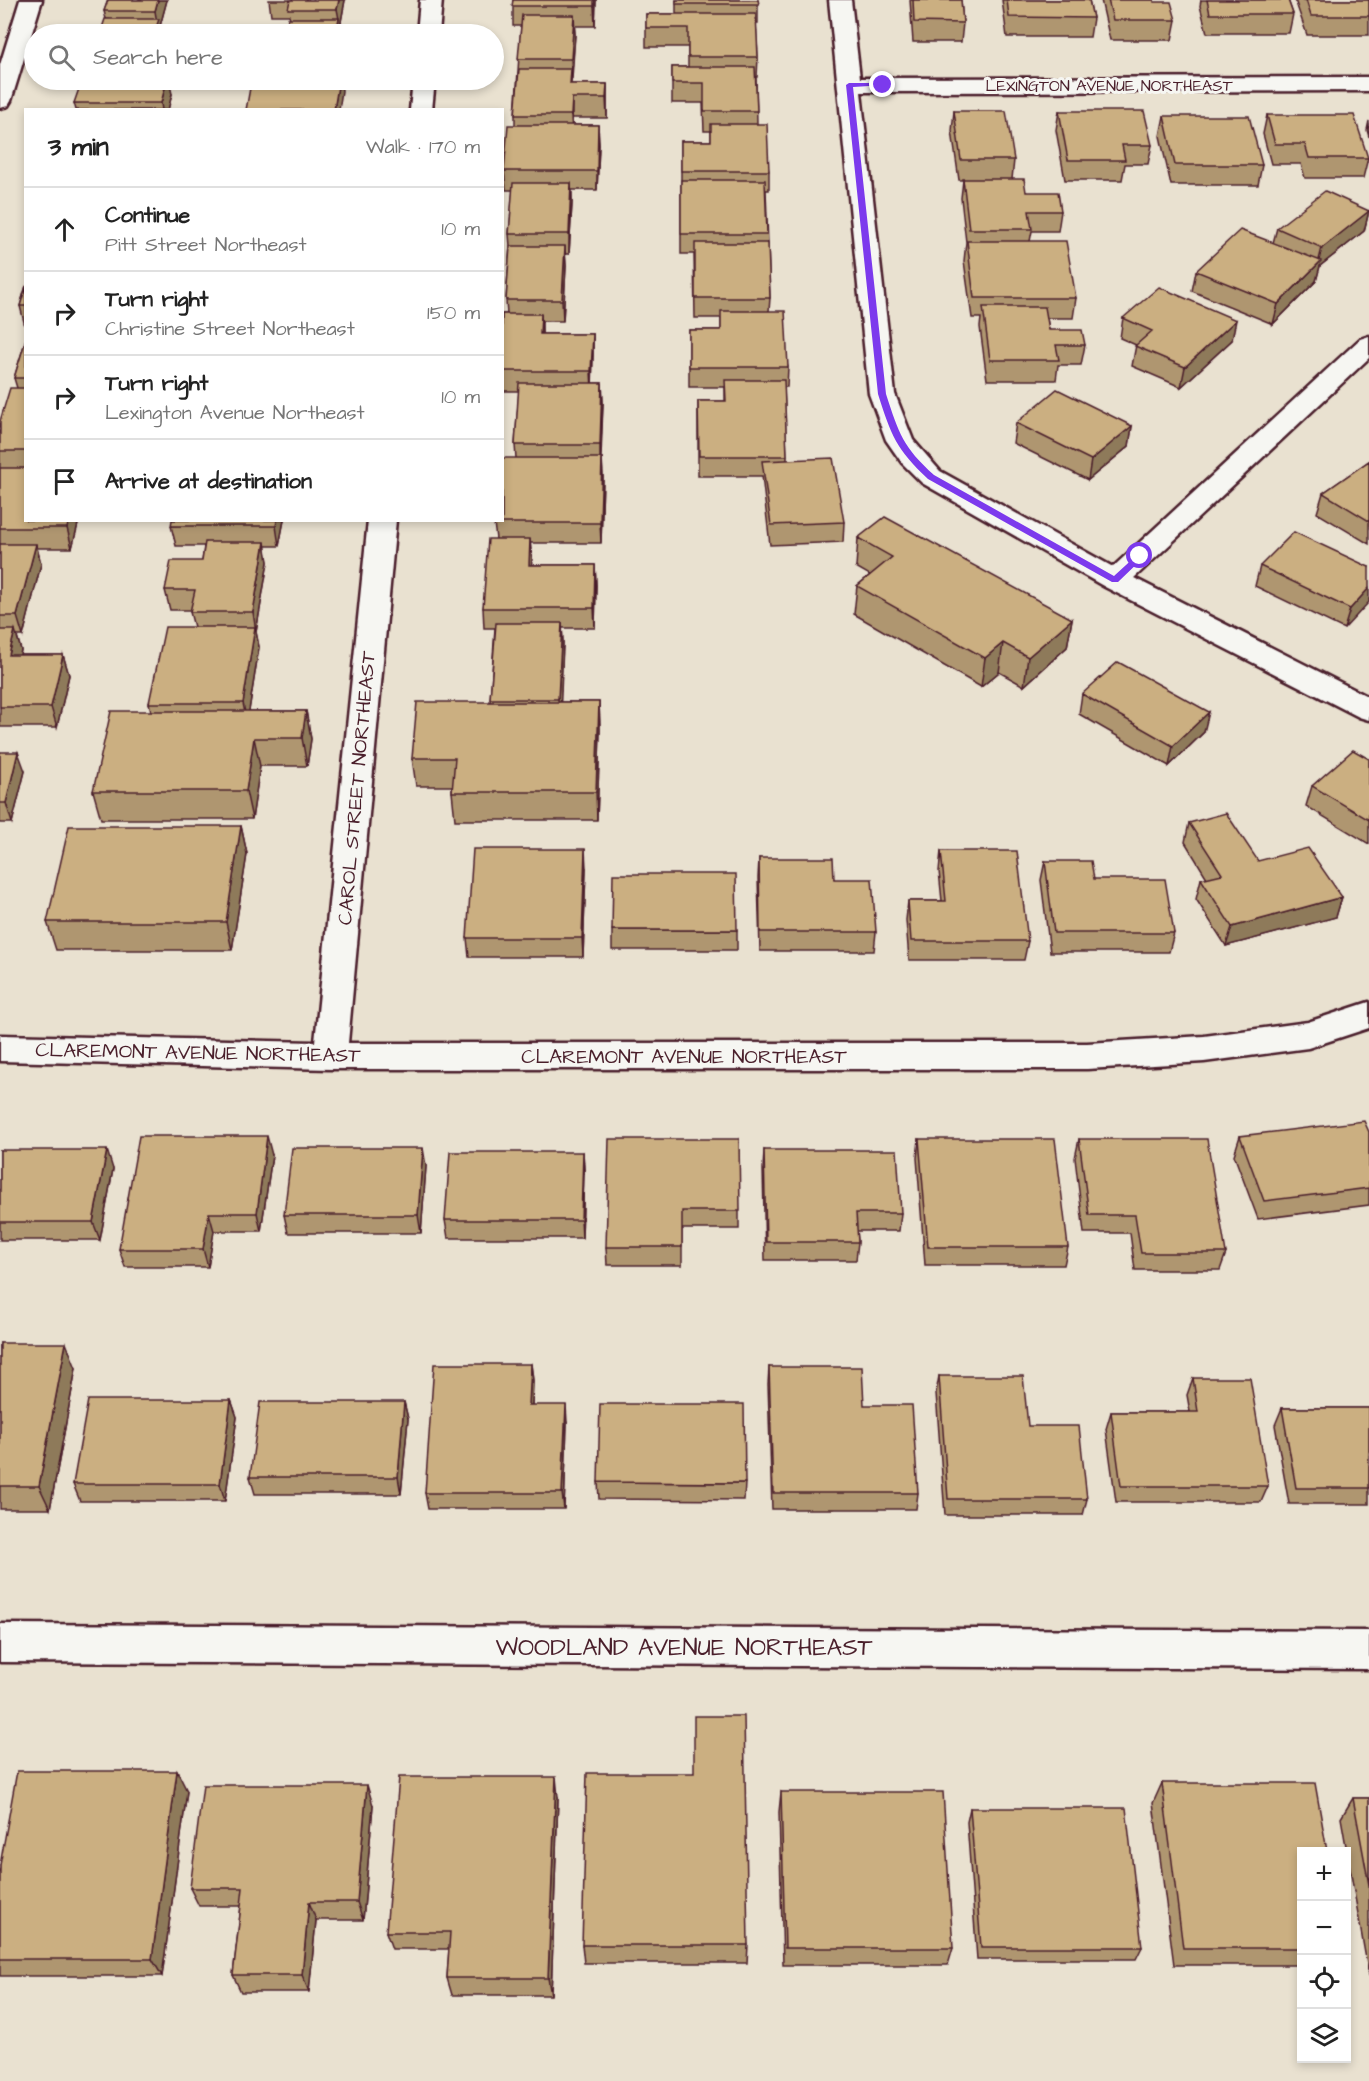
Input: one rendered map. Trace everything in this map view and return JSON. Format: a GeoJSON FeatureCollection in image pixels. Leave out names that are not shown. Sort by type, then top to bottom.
{"type":"FeatureCollection","features":[{"type":"Feature","properties":{"kind":"street"},"geometry":{"type":"LineString","coordinates":[[0,101],[31,0]]}},
{"type":"Feature","properties":{"kind":"street"},"geometry":{"type":"LineString","coordinates":[[429,24],[431,0]]}},
{"type":"Feature","properties":{"kind":"street"},"geometry":{"type":"LineString","coordinates":[[840,0],[882,394],[894,430],[909,456],[931,477],[1115,580],[1369,710]]}},
{"type":"Feature","properties":{"kind":"street","name":"LEXINGTON AVENUE NORTHEAST"},"geometry":{"type":"LineString","coordinates":[[849,85],[1369,84]]}},
{"type":"Feature","properties":{"kind":"street"},"geometry":{"type":"LineString","coordinates":[[421,108],[423,90]]}},
{"type":"Feature","properties":{"kind":"street"},"geometry":{"type":"LineString","coordinates":[[1115,580],[1369,344]]}},
{"type":"Feature","properties":{"kind":"street","name":"CAROL STREET NORTHEAST"},"geometry":{"type":"LineString","coordinates":[[330,1056],[382,522]]}},
{"type":"Feature","properties":{"kind":"street","name":"CLAREMONT AVENUE NORTHEAST"},"geometry":{"type":"LineString","coordinates":[[0,1048],[330,1056],[1087,1056],[1204,1049],[1297,1036],[1366,1016]]}},
{"type":"Feature","properties":{"kind":"street","name":"WOODLAND AVENUE NORTHEAST"},"geometry":{"type":"LineString","coordinates":[[0,1643],[1369,1650]]}},
{"type":"Feature","properties":{"kind":"building"},"geometry":{"type":"Polygon","coordinates":[[[108,0],[158,0],[155,11],[104,11],[108,0]]]}},
{"type":"Feature","properties":{"kind":"building"},"geometry":{"type":"Polygon","coordinates":[[[290,0],[339,0],[337,9],[288,9],[290,0]]]}},
{"type":"Feature","properties":{"kind":"building"},"geometry":{"type":"Polygon","coordinates":[[[513,0],[594,0],[594,6],[512,6],[513,0]]]}},
{"type":"Feature","properties":{"kind":"building"},"geometry":{"type":"Polygon","coordinates":[[[676,0],[758,0],[759,4],[676,4],[676,0]]]}},
{"type":"Feature","properties":{"kind":"building"},"geometry":{"type":"Polygon","coordinates":[[[913,0],[961,0],[963,23],[914,22],[913,0]]]}},
{"type":"Feature","properties":{"kind":"building"},"geometry":{"type":"Polygon","coordinates":[[[1007,0],[1089,0],[1093,18],[1009,17],[1007,0]]]}},
{"type":"Feature","properties":{"kind":"building"},"geometry":{"type":"Polygon","coordinates":[[[1108,0],[1171,2],[1176,20],[1113,20],[1108,0]]]}},
{"type":"Feature","properties":{"kind":"building"},"geometry":{"type":"Polygon","coordinates":[[[1207,0],[1288,0],[1293,14],[1210,14],[1207,0]]]}},
{"type":"Feature","properties":{"kind":"building"},"geometry":{"type":"Polygon","coordinates":[[[1306,0],[1369,0],[1369,16],[1311,16],[1306,0]]]}},
{"type":"Feature","properties":{"kind":"building"},"geometry":{"type":"Polygon","coordinates":[[[646,14],[756,14],[758,57],[688,57],[688,28],[646,28],[646,14]]]}},
{"type":"Feature","properties":{"kind":"building"},"geometry":{"type":"Polygon","coordinates":[[[522,15],[574,15],[571,59],[518,59],[522,15]]]}},
{"type":"Feature","properties":{"kind":"building"},"geometry":{"type":"Polygon","coordinates":[[[288,18],[339,18],[338,24],[287,24],[288,18]]]}},
{"type":"Feature","properties":{"kind":"building"},"geometry":{"type":"Polygon","coordinates":[[[105,19],[159,19],[157,24],[103,24],[105,19]]]}},
{"type":"Feature","properties":{"kind":"building"},"geometry":{"type":"Polygon","coordinates":[[[672,67],[755,67],[757,111],[704,111],[704,83],[672,83],[672,67]]]}},
{"type":"Feature","properties":{"kind":"building"},"geometry":{"type":"Polygon","coordinates":[[[519,69],[571,69],[570,84],[607,84],[606,98],[572,98],[571,115],[515,115],[519,69]]]}},
{"type":"Feature","properties":{"kind":"building"},"geometry":{"type":"Polygon","coordinates":[[[79,90],[164,90],[161,103],[74,103],[79,90]]]}},
{"type":"Feature","properties":{"kind":"building"},"geometry":{"type":"Polygon","coordinates":[[[250,90],[337,90],[334,108],[246,108],[250,90]]]}},
{"type":"Feature","properties":{"kind":"building"},"geometry":{"type":"Polygon","coordinates":[[[954,111],[1006,111],[1014,160],[961,160],[954,111]]]}},
{"type":"Feature","properties":{"kind":"building"},"geometry":{"type":"Polygon","coordinates":[[[1059,111],[1144,111],[1152,145],[1122,145],[1125,160],[1068,160],[1059,111]]]}},
{"type":"Feature","properties":{"kind":"building"},"geometry":{"type":"Polygon","coordinates":[[[1267,115],[1354,115],[1368,158],[1309,158],[1305,144],[1275,144],[1267,115]]]}},
{"type":"Feature","properties":{"kind":"building"},"geometry":{"type":"Polygon","coordinates":[[[1164,116],[1249,116],[1262,165],[1175,165],[1164,116]]]}},
{"type":"Feature","properties":{"kind":"building"},"geometry":{"type":"Polygon","coordinates":[[[711,124],[767,124],[769,171],[681,171],[681,141],[711,141],[711,124]]]}},
{"type":"Feature","properties":{"kind":"building"},"geometry":{"type":"Polygon","coordinates":[[[508,125],[598,125],[597,171],[504,171],[508,125]]]}},
{"type":"Feature","properties":{"kind":"building"},"geometry":{"type":"Polygon","coordinates":[[[963,179],[1024,179],[1026,192],[1058,192],[1061,211],[1029,211],[1032,229],[969,229],[963,179]]]}},
{"type":"Feature","properties":{"kind":"building"},"geometry":{"type":"Polygon","coordinates":[[[681,180],[765,180],[767,234],[681,234],[681,180]]]}},
{"type":"Feature","properties":{"kind":"building"},"geometry":{"type":"Polygon","coordinates":[[[513,183],[571,183],[569,234],[509,234],[513,183]]]}},
{"type":"Feature","properties":{"kind":"building"},"geometry":{"type":"Polygon","coordinates":[[[1325,191],[1369,211],[1322,248],[1277,228],[1325,191]]]}},
{"type":"Feature","properties":{"kind":"building"},"geometry":{"type":"Polygon","coordinates":[[[1240,230],[1321,261],[1278,304],[1196,271],[1240,230]]]}},
{"type":"Feature","properties":{"kind":"building"},"geometry":{"type":"Polygon","coordinates":[[[967,241],[1066,241],[1076,298],[974,298],[967,241]]]}},
{"type":"Feature","properties":{"kind":"building"},"geometry":{"type":"Polygon","coordinates":[[[695,243],[768,243],[770,298],[695,298],[695,243]]]}},
{"type":"Feature","properties":{"kind":"building"},"geometry":{"type":"Polygon","coordinates":[[[510,246],[565,246],[562,300],[506,300],[510,246]]]}},
{"type":"Feature","properties":{"kind":"building"},"geometry":{"type":"Polygon","coordinates":[[[1159,287],[1236,320],[1185,367],[1135,346],[1152,331],[1123,318],[1159,287]]]}},
{"type":"Feature","properties":{"kind":"building"},"geometry":{"type":"Polygon","coordinates":[[[24,293],[24,306],[20,306],[24,293]]]}},
{"type":"Feature","properties":{"kind":"building"},"geometry":{"type":"Polygon","coordinates":[[[983,307],[1045,307],[1049,330],[1082,330],[1085,345],[1056,345],[1059,360],[990,360],[983,307]]]}},
{"type":"Feature","properties":{"kind":"building"},"geometry":{"type":"Polygon","coordinates":[[[721,311],[785,311],[788,367],[689,367],[689,330],[721,330],[721,311]]]}},
{"type":"Feature","properties":{"kind":"building"},"geometry":{"type":"Polygon","coordinates":[[[504,314],[541,314],[540,334],[593,334],[591,371],[504,371],[504,314]]]}},
{"type":"Feature","properties":{"kind":"building"},"geometry":{"type":"Polygon","coordinates":[[[24,346],[24,378],[14,378],[24,346]]]}},
{"type":"Feature","properties":{"kind":"building"},"geometry":{"type":"Polygon","coordinates":[[[725,380],[784,380],[787,456],[699,456],[698,401],[726,401],[725,380]]]}},
{"type":"Feature","properties":{"kind":"building"},"geometry":{"type":"Polygon","coordinates":[[[519,383],[602,383],[600,445],[515,445],[519,383]]]}},
{"type":"Feature","properties":{"kind":"building"},"geometry":{"type":"Polygon","coordinates":[[[10,388],[24,388],[24,451],[0,451],[0,421],[10,388]]]}},
{"type":"Feature","properties":{"kind":"building"},"geometry":{"type":"Polygon","coordinates":[[[1057,389],[1132,426],[1091,460],[1016,423],[1057,389]]]}},
{"type":"Feature","properties":{"kind":"building"},"geometry":{"type":"Polygon","coordinates":[[[504,458],[602,458],[600,523],[494,523],[504,522],[504,458]]]}},
{"type":"Feature","properties":{"kind":"building"},"geometry":{"type":"Polygon","coordinates":[[[833,458],[844,522],[771,525],[762,461],[833,458]]]}},
{"type":"Feature","properties":{"kind":"building"},"geometry":{"type":"Polygon","coordinates":[[[1369,461],[1369,521],[1323,493],[1369,461]]]}},
{"type":"Feature","properties":{"kind":"building"},"geometry":{"type":"Polygon","coordinates":[[[0,468],[24,468],[24,522],[68,522],[67,528],[0,528],[0,468]]]}},
{"type":"Feature","properties":{"kind":"building"},"geometry":{"type":"Polygon","coordinates":[[[885,517],[1072,619],[1028,657],[1003,643],[985,658],[857,586],[892,557],[858,538],[885,517]]]}},
{"type":"Feature","properties":{"kind":"building"},"geometry":{"type":"Polygon","coordinates":[[[172,522],[277,522],[276,526],[171,526],[172,522]]]}},
{"type":"Feature","properties":{"kind":"building"},"geometry":{"type":"Polygon","coordinates":[[[1294,532],[1369,567],[1369,588],[1350,609],[1260,566],[1294,532]]]}},
{"type":"Feature","properties":{"kind":"building"},"geometry":{"type":"Polygon","coordinates":[[[488,539],[530,539],[529,565],[595,565],[594,608],[483,608],[488,539]]]}},
{"type":"Feature","properties":{"kind":"building"},"geometry":{"type":"Polygon","coordinates":[[[205,542],[265,542],[253,612],[190,612],[195,590],[165,590],[171,561],[202,561],[205,542]]]}},
{"type":"Feature","properties":{"kind":"building"},"geometry":{"type":"Polygon","coordinates":[[[0,544],[36,544],[17,616],[0,616],[0,544]]]}},
{"type":"Feature","properties":{"kind":"building"},"geometry":{"type":"Polygon","coordinates":[[[496,623],[562,623],[558,699],[490,699],[496,623]]]}},
{"type":"Feature","properties":{"kind":"building"},"geometry":{"type":"Polygon","coordinates":[[[165,627],[255,627],[243,703],[149,703],[165,627]]]}},
{"type":"Feature","properties":{"kind":"building"},"geometry":{"type":"Polygon","coordinates":[[[0,630],[15,630],[9,655],[63,655],[51,707],[0,707],[0,630]]]}},
{"type":"Feature","properties":{"kind":"building"},"geometry":{"type":"Polygon","coordinates":[[[1118,662],[1209,712],[1173,746],[1082,694],[1118,662]]]}},
{"type":"Feature","properties":{"kind":"building"},"geometry":{"type":"Polygon","coordinates":[[[417,702],[599,702],[596,792],[452,792],[455,758],[412,758],[417,702]]]}},
{"type":"Feature","properties":{"kind":"building"},"geometry":{"type":"Polygon","coordinates":[[[111,711],[306,711],[302,738],[254,738],[246,791],[93,791],[111,711]]]}},
{"type":"Feature","properties":{"kind":"building"},"geometry":{"type":"Polygon","coordinates":[[[1353,750],[1369,759],[1369,820],[1312,786],[1353,750]]]}},
{"type":"Feature","properties":{"kind":"building"},"geometry":{"type":"Polygon","coordinates":[[[0,752],[18,752],[6,803],[0,803],[0,752]]]}},
{"type":"Feature","properties":{"kind":"building"},"geometry":{"type":"Polygon","coordinates":[[[1226,813],[1258,861],[1308,848],[1342,897],[1232,927],[1201,879],[1222,874],[1189,823],[1226,813]]]}},
{"type":"Feature","properties":{"kind":"building"},"geometry":{"type":"Polygon","coordinates":[[[69,826],[241,826],[226,922],[47,922],[69,826]]]}},
{"type":"Feature","properties":{"kind":"building"},"geometry":{"type":"Polygon","coordinates":[[[473,849],[585,849],[582,938],[467,938],[473,849]]]}},
{"type":"Feature","properties":{"kind":"building"},"geometry":{"type":"Polygon","coordinates":[[[941,851],[1017,851],[1028,941],[911,941],[908,901],[946,901],[941,851]]]}},
{"type":"Feature","properties":{"kind":"building"},"geometry":{"type":"Polygon","coordinates":[[[759,858],[833,858],[834,879],[872,879],[876,932],[760,932],[759,858]]]}},
{"type":"Feature","properties":{"kind":"building"},"geometry":{"type":"Polygon","coordinates":[[[1045,861],[1091,861],[1094,879],[1165,879],[1174,933],[1054,933],[1045,861]]]}},
{"type":"Feature","properties":{"kind":"building"},"geometry":{"type":"Polygon","coordinates":[[[613,874],[736,874],[737,930],[612,930],[613,874]]]}},
{"type":"Feature","properties":{"kind":"building"},"geometry":{"type":"Polygon","coordinates":[[[1364,1121],[1369,1132],[1369,1188],[1264,1201],[1240,1136],[1364,1121]]]}},
{"type":"Feature","properties":{"kind":"building"},"geometry":{"type":"Polygon","coordinates":[[[139,1136],[267,1136],[257,1213],[209,1213],[203,1249],[119,1249],[139,1136]]]}},
{"type":"Feature","properties":{"kind":"building"},"geometry":{"type":"Polygon","coordinates":[[[609,1139],[739,1139],[740,1211],[682,1211],[682,1247],[606,1247],[609,1139]]]}},
{"type":"Feature","properties":{"kind":"building"},"geometry":{"type":"Polygon","coordinates":[[[919,1139],[1055,1139],[1068,1247],[928,1247],[919,1139]]]}},
{"type":"Feature","properties":{"kind":"building"},"geometry":{"type":"Polygon","coordinates":[[[1079,1139],[1207,1139],[1226,1253],[1141,1253],[1135,1215],[1089,1215],[1079,1139]]]}},
{"type":"Feature","properties":{"kind":"building"},"geometry":{"type":"Polygon","coordinates":[[[292,1148],[423,1148],[418,1215],[284,1215],[292,1148]]]}},
{"type":"Feature","properties":{"kind":"building"},"geometry":{"type":"Polygon","coordinates":[[[0,1150],[107,1150],[93,1222],[0,1222],[0,1150]]]}},
{"type":"Feature","properties":{"kind":"building"},"geometry":{"type":"Polygon","coordinates":[[[764,1150],[897,1150],[901,1213],[856,1213],[858,1242],[766,1242],[764,1150]]]}},
{"type":"Feature","properties":{"kind":"building"},"geometry":{"type":"Polygon","coordinates":[[[450,1152],[583,1152],[581,1220],[445,1220],[450,1152]]]}},
{"type":"Feature","properties":{"kind":"building"},"geometry":{"type":"Polygon","coordinates":[[[0,1343],[66,1343],[39,1486],[0,1486],[0,1343]]]}},
{"type":"Feature","properties":{"kind":"building"},"geometry":{"type":"Polygon","coordinates":[[[434,1364],[531,1364],[529,1405],[566,1405],[562,1493],[425,1493],[434,1364]]]}},
{"type":"Feature","properties":{"kind":"building"},"geometry":{"type":"Polygon","coordinates":[[[769,1367],[862,1367],[864,1405],[912,1405],[918,1493],[773,1493],[769,1367]]]}},
{"type":"Feature","properties":{"kind":"building"},"geometry":{"type":"Polygon","coordinates":[[[939,1376],[1023,1376],[1028,1426],[1079,1426],[1087,1499],[948,1499],[939,1376]]]}},
{"type":"Feature","properties":{"kind":"building"},"geometry":{"type":"Polygon","coordinates":[[[1193,1378],[1250,1378],[1268,1486],[1121,1486],[1111,1412],[1198,1412],[1193,1378]]]}},
{"type":"Feature","properties":{"kind":"building"},"geometry":{"type":"Polygon","coordinates":[[[88,1400],[231,1400],[220,1484],[73,1484],[88,1400]]]}},
{"type":"Feature","properties":{"kind":"building"},"geometry":{"type":"Polygon","coordinates":[[[260,1402],[404,1402],[398,1477],[250,1477],[260,1402]]]}},
{"type":"Feature","properties":{"kind":"building"},"geometry":{"type":"Polygon","coordinates":[[[600,1404],[744,1404],[745,1483],[598,1482],[600,1404]]]}},
{"type":"Feature","properties":{"kind":"building"},"geometry":{"type":"Polygon","coordinates":[[[1282,1408],[1369,1408],[1369,1488],[1296,1488],[1282,1408]]]}},
{"type":"Feature","properties":{"kind":"building"},"geometry":{"type":"Polygon","coordinates":[[[694,1716],[744,1716],[748,1945],[582,1945],[587,1773],[694,1773],[694,1716]]]}},
{"type":"Feature","properties":{"kind":"building"},"geometry":{"type":"Polygon","coordinates":[[[17,1771],[177,1771],[152,1959],[0,1959],[0,1865],[17,1771]]]}},
{"type":"Feature","properties":{"kind":"building"},"geometry":{"type":"Polygon","coordinates":[[[399,1777],[556,1777],[548,1978],[447,1978],[450,1932],[386,1932],[399,1777]]]}},
{"type":"Feature","properties":{"kind":"building"},"geometry":{"type":"Polygon","coordinates":[[[1162,1783],[1315,1783],[1326,1847],[1297,1847],[1297,1948],[1183,1948],[1162,1783]]]}},
{"type":"Feature","properties":{"kind":"building"},"geometry":{"type":"Polygon","coordinates":[[[203,1785],[367,1785],[357,1902],[309,1902],[302,1975],[233,1975],[243,1888],[190,1888],[203,1785]]]}},
{"type":"Feature","properties":{"kind":"building"},"geometry":{"type":"Polygon","coordinates":[[[781,1792],[943,1792],[953,1948],[785,1948],[781,1792]]]}},
{"type":"Feature","properties":{"kind":"building"},"geometry":{"type":"Polygon","coordinates":[[[1353,1798],[1369,1798],[1369,1885],[1353,1798]]]}},
{"type":"Feature","properties":{"kind":"building"},"geometry":{"type":"Polygon","coordinates":[[[970,1808],[1126,1808],[1142,1947],[981,1947],[970,1808]]]}},
{"type":"Feature","properties":{"kind":"route"},"geometry":{"type":"LineString","coordinates":[[883,85],[849,85],[882,394],[894,430],[909,456],[931,477],[1115,580],[1140,556]]}}]}
